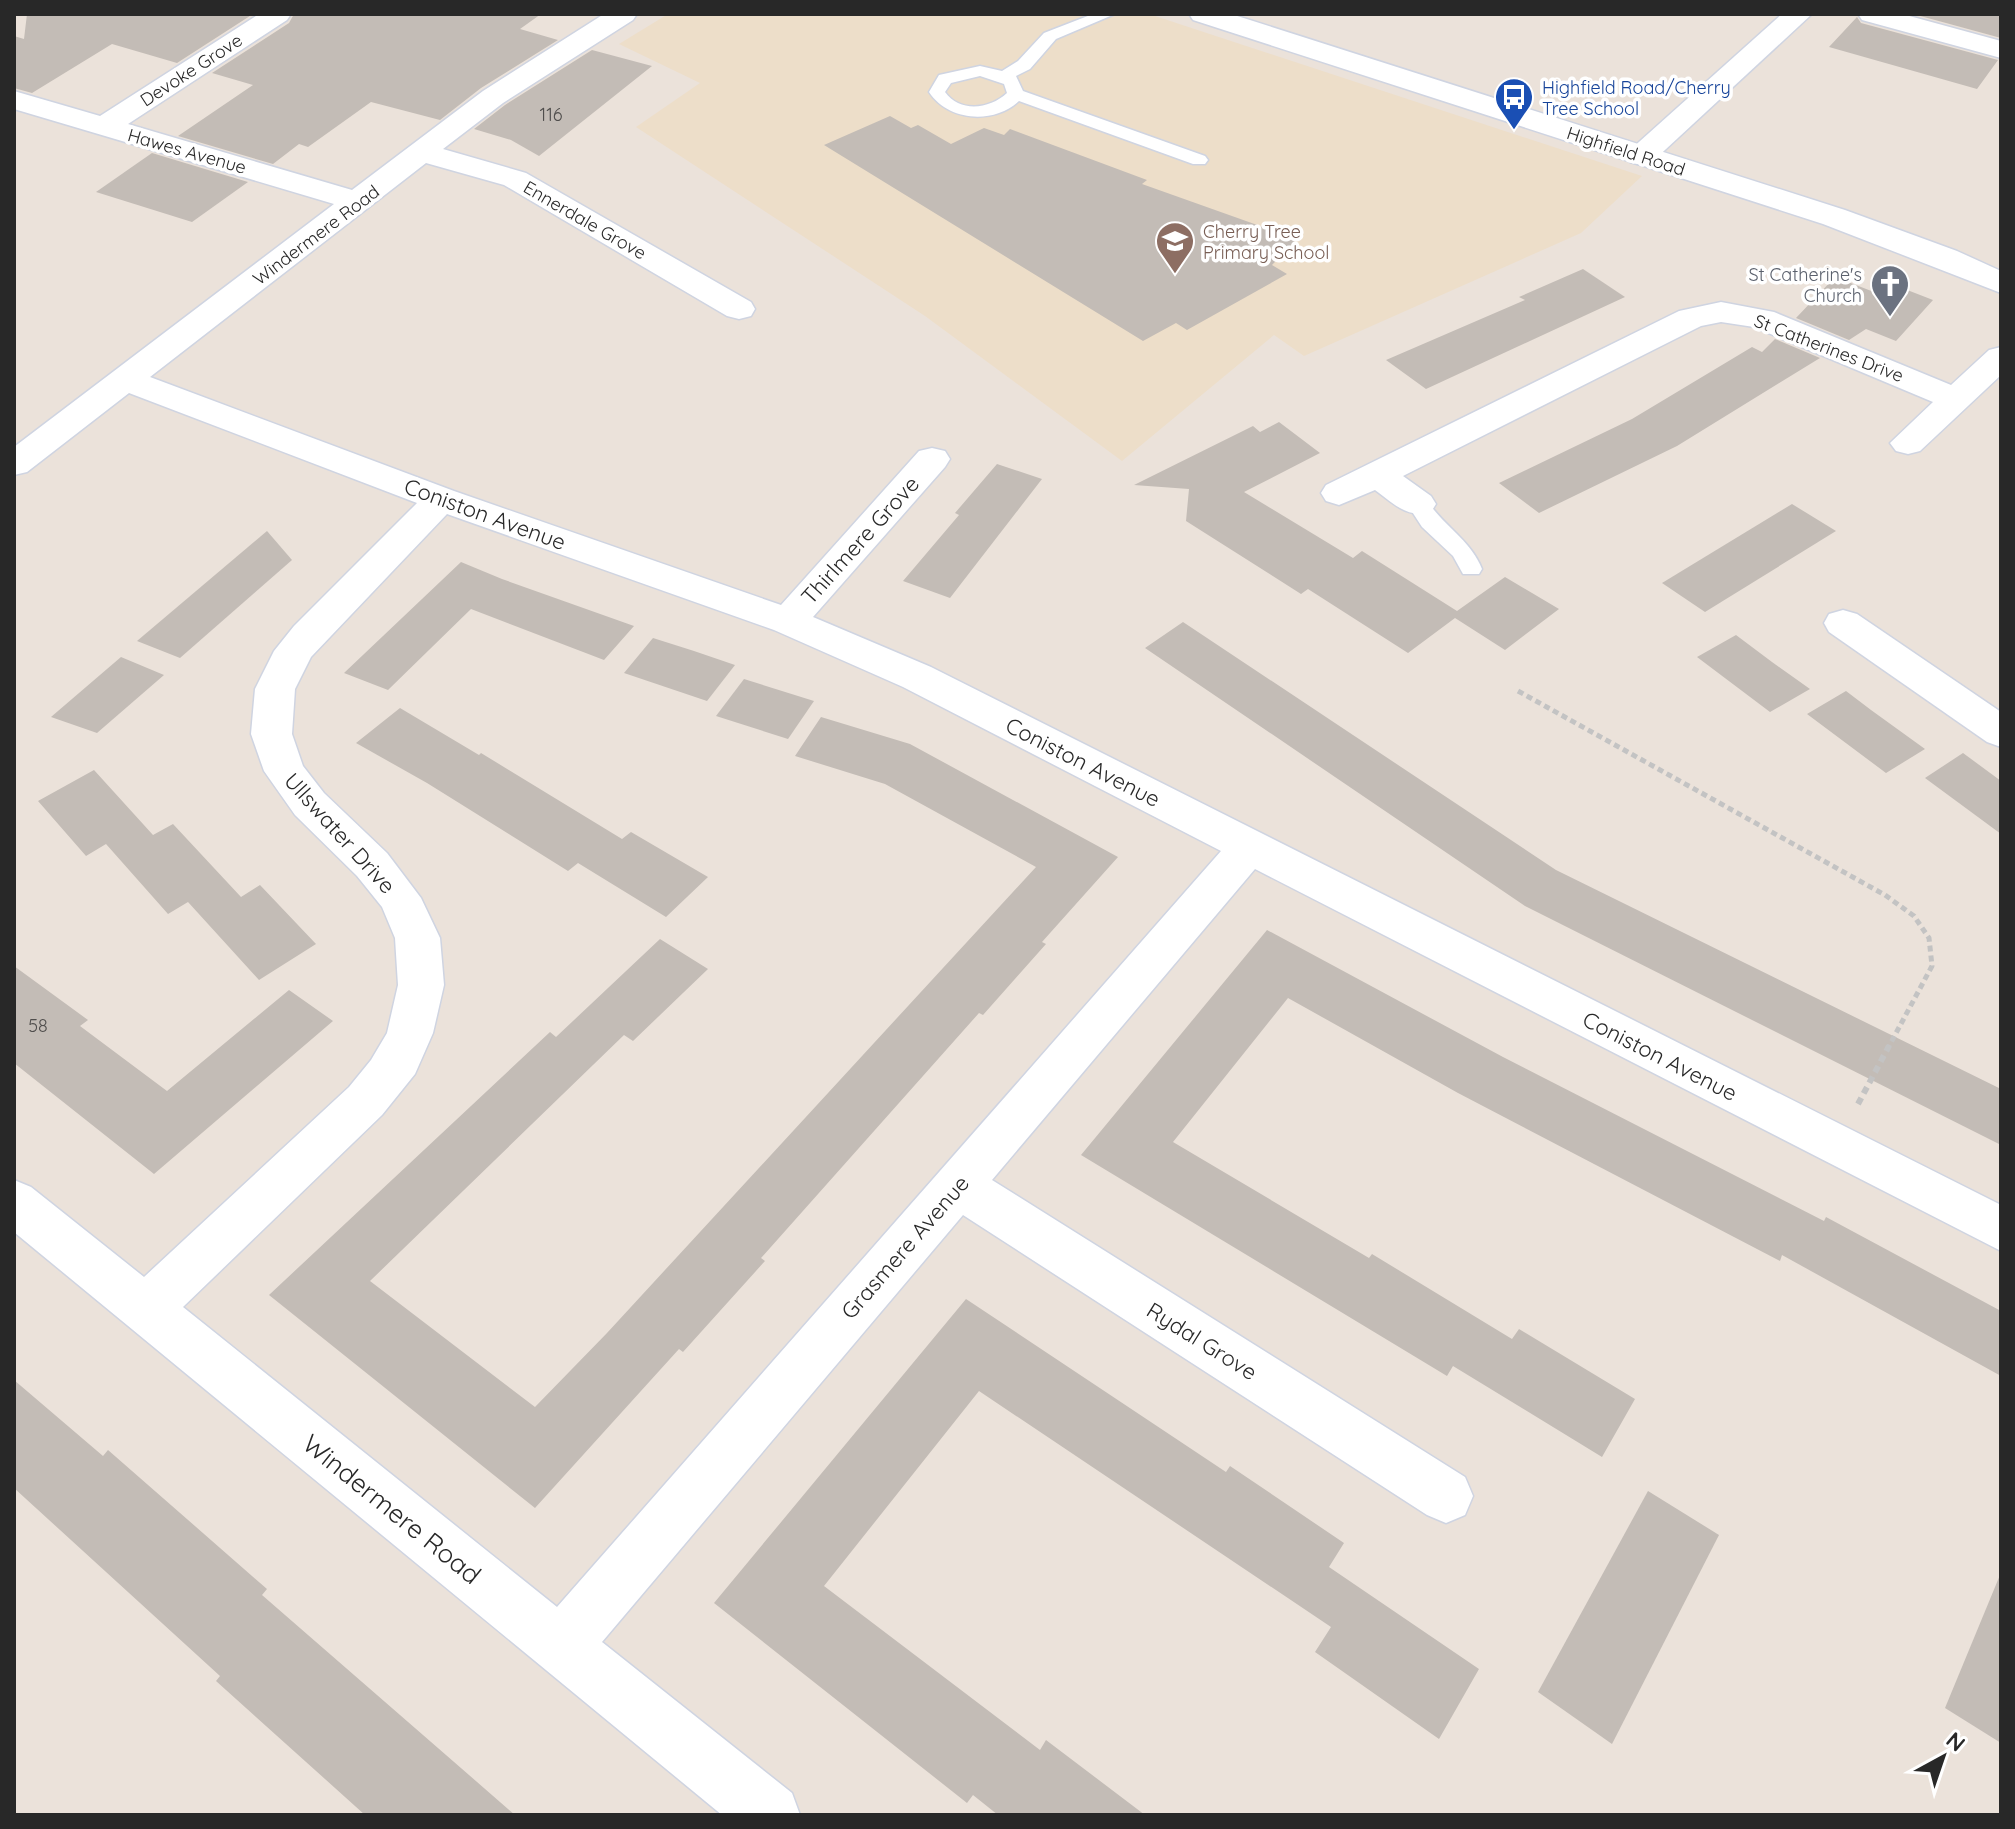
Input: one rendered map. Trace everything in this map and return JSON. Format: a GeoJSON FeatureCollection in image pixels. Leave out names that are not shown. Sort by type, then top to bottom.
{"type":"FeatureCollection","features":[{"type":"Feature","properties":{"kind":"street","name":"Devoke Grove"},"geometry":{"type":"LineString","coordinates":[[105,126],[277,14]]}},
{"type":"Feature","properties":{"kind":"street","name":"Windermere Road"},"geometry":{"type":"LineString","coordinates":[[14,464],[360,202],[493,97],[623,14]]}},
{"type":"Feature","properties":{"kind":"street","name":"Highfield Road"},"geometry":{"type":"LineString","coordinates":[[1203,14],[1834,217],[1946,258],[2001,283]]}},
{"type":"Feature","properties":{"kind":"street"},"geometry":{"type":"LineString","coordinates":[[1641,156],[1798,14]]}},
{"type":"Feature","properties":{"kind":"street"},"geometry":{"type":"LineString","coordinates":[[1872,14],[2001,50]]}},
{"type":"Feature","properties":{"kind":"street","name":"Hawes Avenue"},"geometry":{"type":"LineString","coordinates":[[14,100],[360,202]]}},
{"type":"Feature","properties":{"kind":"street","name":"Ennerdale Grove"},"geometry":{"type":"LineString","coordinates":[[422,153],[492,170],[515,179],[739,309]]}},
{"type":"Feature","properties":{"kind":"street","name":"St Catherines Drive"},"geometry":{"type":"LineString","coordinates":[[1339,493],[1691,318],[1721,312],[1762,319],[1954,398]]}},
{"type":"Feature","properties":{"kind":"street"},"geometry":{"type":"LineString","coordinates":[[1908,443],[2001,357]]}},
{"type":"Feature","properties":{"kind":"street"},"geometry":{"type":"LineString","coordinates":[[1571,378],[1602,400]]}},
{"type":"Feature","properties":{"kind":"street","name":"Coniston Avenue"},"geometry":{"type":"LineString","coordinates":[[127,380],[441,499],[788,621],[917,677],[2001,1229]]}},
{"type":"Feature","properties":{"kind":"street","name":"Thirlmere Grove"},"geometry":{"type":"LineString","coordinates":[[788,621],[932,459]]}},
{"type":"Feature","properties":{"kind":"street"},"geometry":{"type":"LineString","coordinates":[[1377,474],[1418,504]]}},
{"type":"Feature","properties":{"kind":"street","name":"Ullswater Drive"},"geometry":{"type":"LineString","coordinates":[[145,1310],[364,1102],[399,1058],[418,1011],[423,961],[414,920],[386,878],[302,797],[277,761],[270,722],[276,687],[300,645],[441,499]]}},
{"type":"Feature","properties":{"kind":"street"},"geometry":{"type":"LineString","coordinates":[[1843,623],[2001,732]]}},
{"type":"Feature","properties":{"kind":"street","name":"Grasmere Avenue"},"geometry":{"type":"LineString","coordinates":[[561,1646],[1249,847]]}},
{"type":"Feature","properties":{"kind":"street","name":"Rydal Grove"},"geometry":{"type":"LineString","coordinates":[[958,1185],[1446,1496]]}},
{"type":"Feature","properties":{"kind":"street","name":"Windermere Road"},"geometry":{"type":"LineString","coordinates":[[14,1202],[770,1815]]}},
{"type":"Feature","properties":{"kind":"lane"},"geometry":{"type":"LineString","coordinates":[[1004,76],[1024,65],[1050,36],[1107,14]]}},
{"type":"Feature","properties":{"kind":"lane"},"geometry":{"type":"LineString","coordinates":[[980,71],[1012,81],[1016,94],[994,109],[968,111],[946,104],[937,92],[945,79],[955,74],[980,71]]}},
{"type":"Feature","properties":{"kind":"lane"},"geometry":{"type":"LineString","coordinates":[[1016,94],[1199,160]]}},
{"type":"Feature","properties":{"kind":"lane"},"geometry":{"type":"LineString","coordinates":[[1418,504],[1423,518],[1468,558],[1471,569]]}},
{"type":"Feature","properties":{"kind":"path"},"geometry":{"type":"LineString","coordinates":[[1518,691],[1885,895],[1914,916],[1929,938],[1932,966],[1836,1145]]}},
{"type":"Feature","properties":{"kind":"shaded area","name":"Cherry Tree Primary School"},"geometry":{"type":"Polygon","coordinates":[[[668,14],[1149,14],[1642,176],[1581,233],[1304,356],[1274,335],[1122,461],[925,316],[636,127],[700,83],[619,44],[668,14]]]}},
{"type":"Feature","properties":{"kind":"building"},"geometry":{"type":"Polygon","coordinates":[[[27,14],[253,14],[177,63],[112,44],[32,93],[14,88],[14,36],[24,39],[27,14]]]}},
{"type":"Feature","properties":{"kind":"building"},"geometry":{"type":"Polygon","coordinates":[[[294,14],[541,14],[520,29],[558,40],[481,88],[440,120],[371,102],[308,147],[299,144],[273,164],[178,136],[253,85],[212,73],[289,23],[294,14]]]}},
{"type":"Feature","properties":{"kind":"building"},"geometry":{"type":"Polygon","coordinates":[[[1913,14],[2001,14],[2001,38],[1913,14]]]}},
{"type":"Feature","properties":{"kind":"building"},"geometry":{"type":"Polygon","coordinates":[[[1857,17],[1861,23],[1998,60],[1977,89],[1829,47],[1857,17]]]}},
{"type":"Feature","properties":{"kind":"building"},"geometry":{"type":"Polygon","coordinates":[[[592,50],[652,66],[539,156],[511,140],[474,129],[505,105],[592,50]]]}},
{"type":"Feature","properties":{"kind":"building"},"geometry":{"type":"Polygon","coordinates":[[[890,116],[911,128],[918,125],[951,144],[984,128],[1004,135],[1010,129],[1147,180],[1142,184],[1297,239],[1272,265],[1287,274],[1187,330],[1176,323],[1143,341],[824,145],[890,116]]]}},
{"type":"Feature","properties":{"kind":"building"},"geometry":{"type":"Polygon","coordinates":[[[152,153],[248,182],[192,222],[96,192],[152,153]]]}},
{"type":"Feature","properties":{"kind":"building"},"geometry":{"type":"Polygon","coordinates":[[[1583,269],[1625,297],[1426,389],[1386,360],[1525,300],[1519,297],[1583,269]]]}},
{"type":"Feature","properties":{"kind":"building","name":"St Catherine's Church"},"geometry":{"type":"Polygon","coordinates":[[[1835,277],[1874,292],[1884,281],[1933,300],[1896,341],[1866,329],[1849,340],[1796,318],[1835,277]]]}},
{"type":"Feature","properties":{"kind":"building"},"geometry":{"type":"Polygon","coordinates":[[[1775,339],[1820,358],[1677,446],[1539,513],[1499,483],[1632,419],[1752,347],[1762,352],[1775,339]]]}},
{"type":"Feature","properties":{"kind":"building"},"geometry":{"type":"Polygon","coordinates":[[[1279,422],[1320,453],[1244,492],[1353,558],[1362,551],[1457,611],[1505,577],[1559,609],[1505,650],[1455,618],[1408,653],[1308,589],[1301,594],[1186,521],[1189,489],[1134,485],[1253,426],[1260,432],[1279,422]]]}},
{"type":"Feature","properties":{"kind":"building"},"geometry":{"type":"Polygon","coordinates":[[[997,464],[1042,479],[950,598],[903,581],[959,515],[955,513],[997,464]]]}},
{"type":"Feature","properties":{"kind":"building"},"geometry":{"type":"Polygon","coordinates":[[[1792,504],[1836,531],[1705,612],[1662,583],[1792,504]]]}},
{"type":"Feature","properties":{"kind":"building"},"geometry":{"type":"Polygon","coordinates":[[[267,531],[292,560],[180,658],[137,641],[267,531]]]}},
{"type":"Feature","properties":{"kind":"building"},"geometry":{"type":"Polygon","coordinates":[[[461,562],[634,626],[604,660],[471,609],[388,690],[344,673],[461,562]]]}},
{"type":"Feature","properties":{"kind":"building"},"geometry":{"type":"Polygon","coordinates":[[[1183,622],[1556,870],[2001,1089],[2001,1145],[1525,906],[1145,648],[1183,622]]]}},
{"type":"Feature","properties":{"kind":"building"},"geometry":{"type":"Polygon","coordinates":[[[1736,635],[1810,689],[1770,712],[1697,657],[1736,635]]]}},
{"type":"Feature","properties":{"kind":"building"},"geometry":{"type":"Polygon","coordinates":[[[653,638],[735,665],[707,701],[624,673],[653,638]]]}},
{"type":"Feature","properties":{"kind":"building"},"geometry":{"type":"Polygon","coordinates":[[[121,657],[164,675],[97,733],[51,717],[121,657]]]}},
{"type":"Feature","properties":{"kind":"building"},"geometry":{"type":"Polygon","coordinates":[[[744,679],[814,701],[788,739],[716,716],[744,679]]]}},
{"type":"Feature","properties":{"kind":"building"},"geometry":{"type":"Polygon","coordinates":[[[1846,691],[1925,749],[1886,773],[1807,714],[1846,691]]]}},
{"type":"Feature","properties":{"kind":"building"},"geometry":{"type":"Polygon","coordinates":[[[400,708],[479,755],[481,753],[622,839],[631,832],[708,877],[666,917],[578,863],[568,871],[427,783],[356,743],[400,708]]]}},
{"type":"Feature","properties":{"kind":"building"},"geometry":{"type":"Polygon","coordinates":[[[821,717],[910,744],[1118,857],[1042,942],[1046,944],[983,1015],[979,1013],[761,1258],[765,1261],[683,1352],[679,1349],[535,1508],[269,1295],[550,1032],[556,1037],[660,939],[708,969],[633,1041],[624,1035],[370,1281],[535,1407],[607,1333],[1036,867],[885,784],[795,756],[821,717]]]}},
{"type":"Feature","properties":{"kind":"building"},"geometry":{"type":"Polygon","coordinates":[[[1963,753],[2001,781],[2001,834],[1925,778],[1963,753]]]}},
{"type":"Feature","properties":{"kind":"building"},"geometry":{"type":"Polygon","coordinates":[[[94,770],[153,835],[173,824],[241,897],[260,885],[316,944],[259,980],[188,902],[168,914],[106,844],[86,856],[38,801],[94,770]]]}},
{"type":"Feature","properties":{"kind":"building"},"geometry":{"type":"Polygon","coordinates":[[[1267,930],[1503,1057],[1824,1221],[1826,1217],[2001,1311],[2001,1376],[1782,1255],[1780,1261],[1458,1093],[1288,998],[1173,1142],[1369,1258],[1372,1254],[1512,1339],[1519,1329],[1635,1399],[1602,1457],[1453,1366],[1447,1376],[1081,1155],[1267,930]]]}},
{"type":"Feature","properties":{"kind":"building"},"geometry":{"type":"Polygon","coordinates":[[[14,966],[88,1020],[80,1026],[167,1091],[289,990],[333,1021],[154,1174],[14,1063],[14,966]]]}},
{"type":"Feature","properties":{"kind":"building"},"geometry":{"type":"Polygon","coordinates":[[[966,1299],[1226,1472],[1230,1466],[1344,1543],[1329,1567],[1479,1669],[1439,1739],[1315,1652],[1331,1627],[979,1391],[824,1586],[1040,1750],[1046,1740],[1145,1815],[998,1815],[973,1795],[967,1803],[714,1603],[966,1299]]]}},
{"type":"Feature","properties":{"kind":"building"},"geometry":{"type":"Polygon","coordinates":[[[14,1380],[103,1456],[108,1450],[267,1589],[262,1595],[515,1815],[365,1815],[216,1681],[220,1676],[14,1488],[14,1380]]]}},
{"type":"Feature","properties":{"kind":"building"},"geometry":{"type":"Polygon","coordinates":[[[1648,1491],[1719,1535],[1612,1744],[1538,1692],[1648,1491]]]}},
{"type":"Feature","properties":{"kind":"building"},"geometry":{"type":"Polygon","coordinates":[[[2001,1575],[2001,1743],[1945,1708],[2001,1575]]]}},
{"type":"Feature","properties":{"kind":"place","name":"Highfield Road/Cherry Tree School"},"geometry":{"type":"Point","coordinates":[1514,131]}},
{"type":"Feature","properties":{"kind":"place","name":"Cherry Tree Primary School"},"geometry":{"type":"Point","coordinates":[1175,275]}},
{"type":"Feature","properties":{"kind":"place","name":"St Catherine's Church"},"geometry":{"type":"Point","coordinates":[1890,318]}}]}
